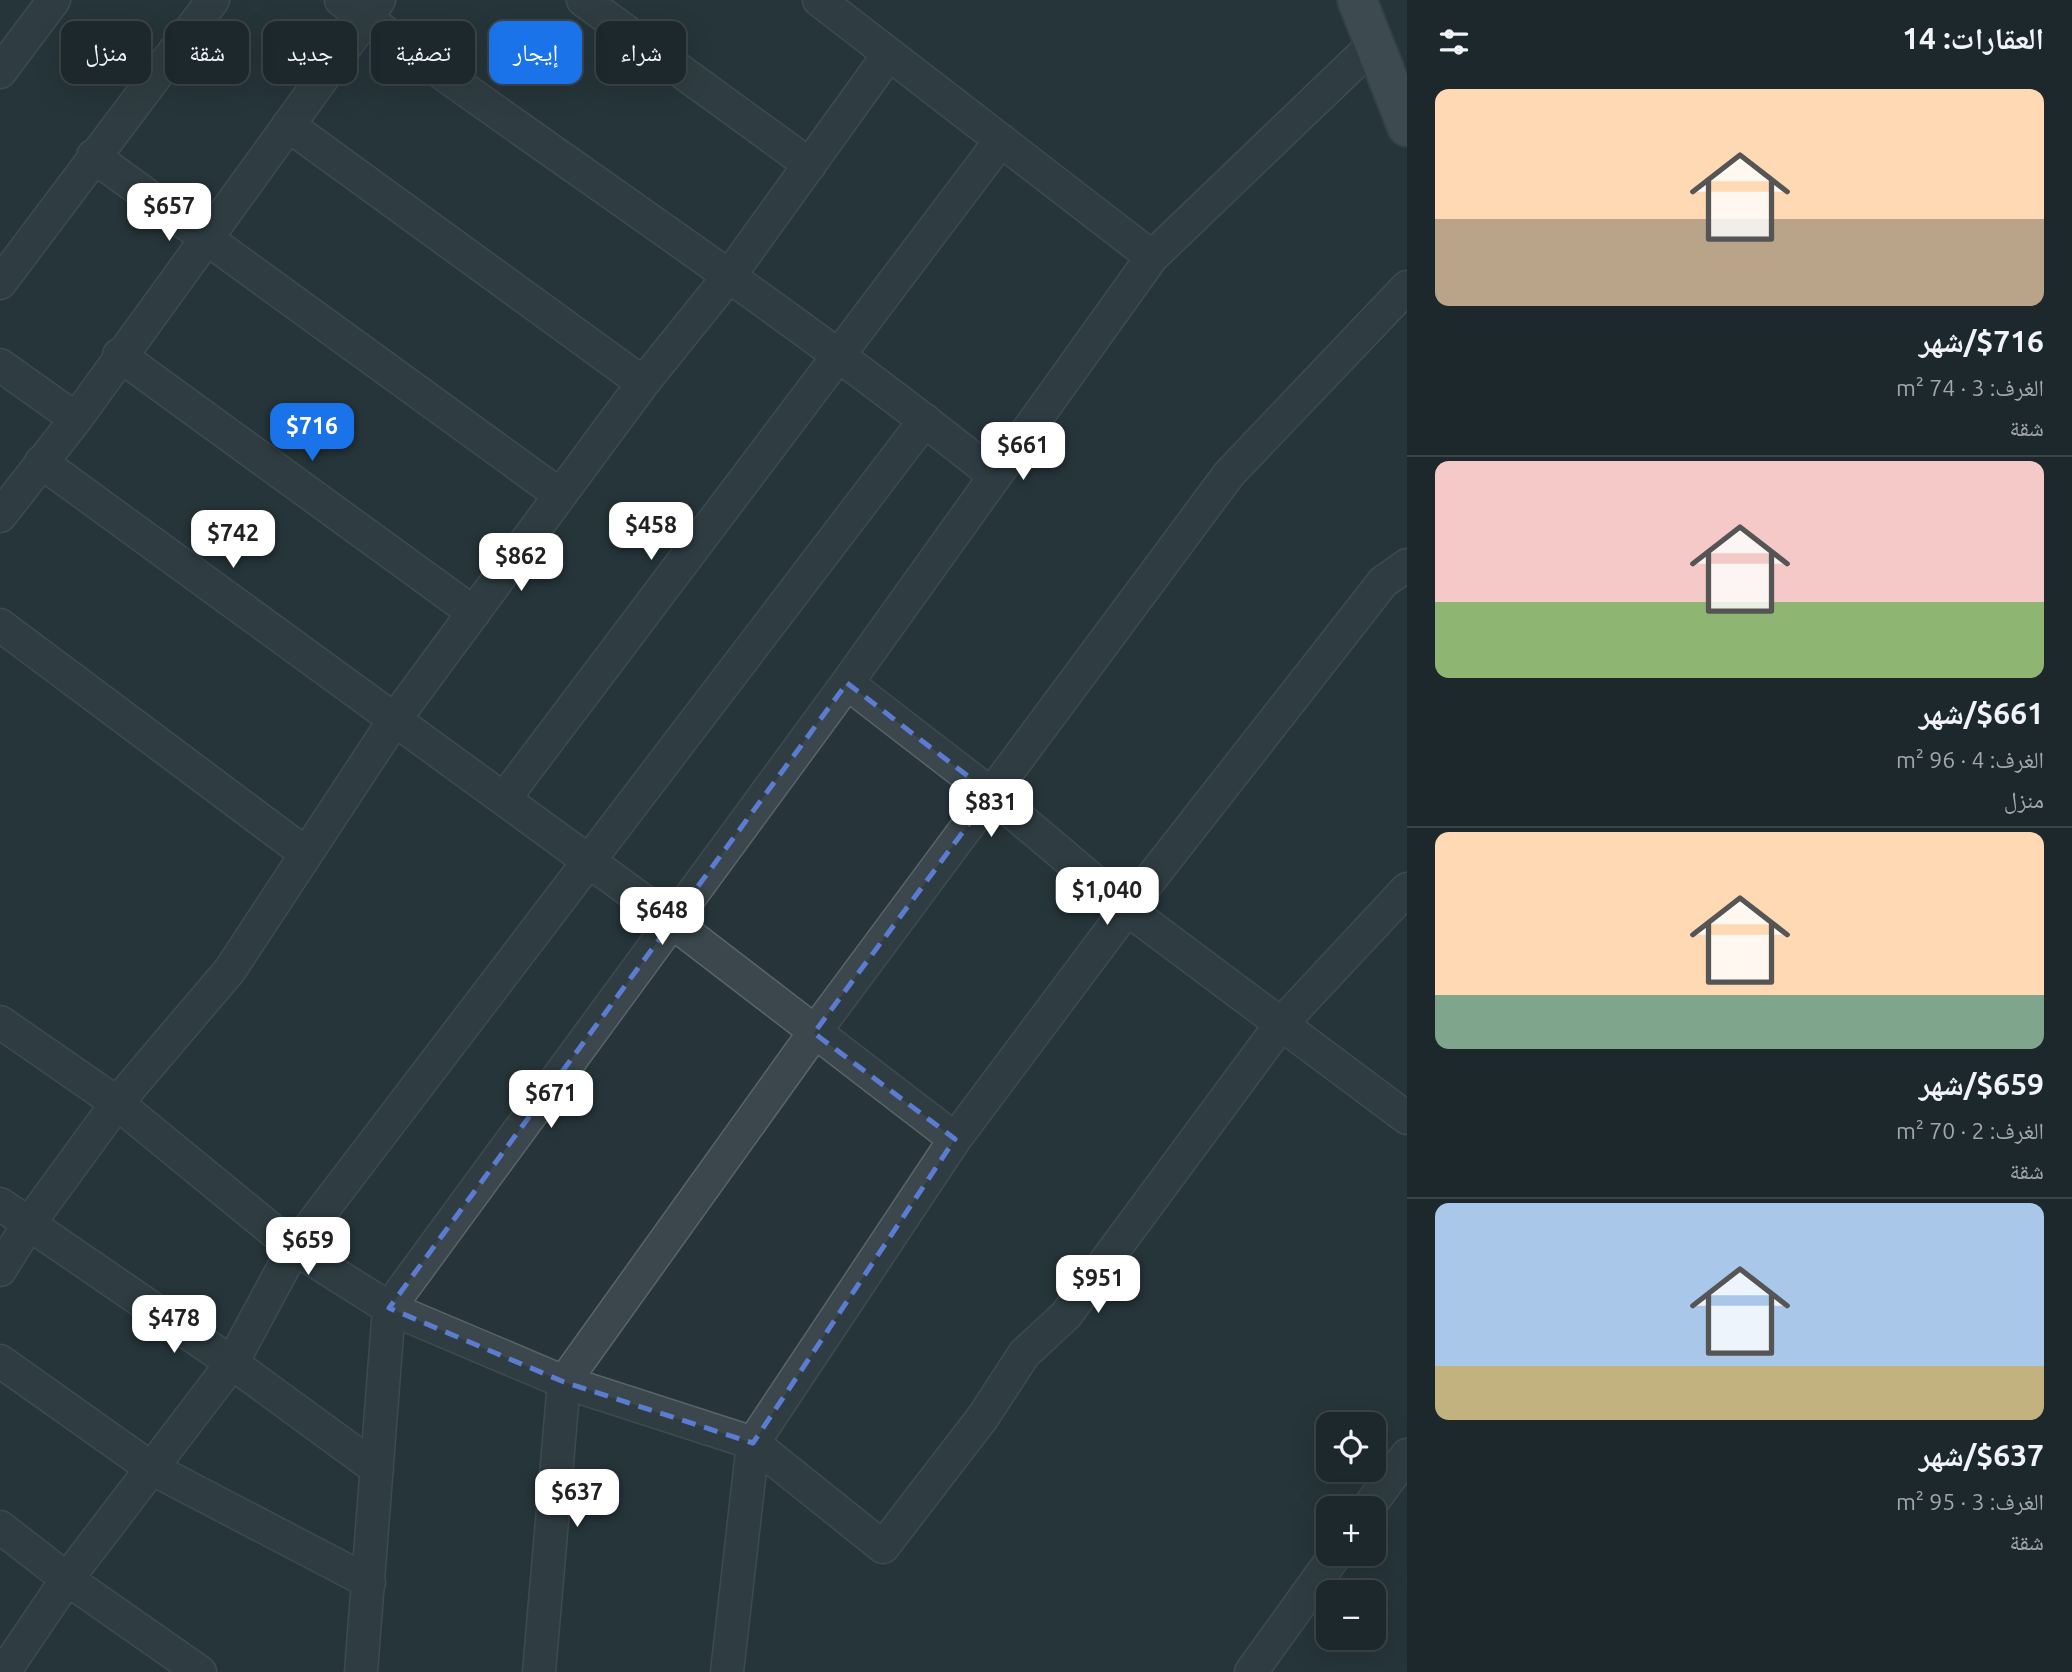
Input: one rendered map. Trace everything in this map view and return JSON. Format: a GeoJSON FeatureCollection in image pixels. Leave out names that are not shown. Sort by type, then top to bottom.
{"type":"FeatureCollection","features":[{"type":"Feature","properties":{"kind":"main road"},"geometry":{"type":"LineString","coordinates":[[1357,0],[1407,127]]}},
{"type":"Feature","properties":{"kind":"street"},"geometry":{"type":"LineString","coordinates":[[0,72],[54,0]]}},
{"type":"Feature","properties":{"kind":"street"},"geometry":{"type":"LineString","coordinates":[[0,283],[212,0]]}},
{"type":"Feature","properties":{"kind":"street"},"geometry":{"type":"LineString","coordinates":[[583,0],[810,164]]}},
{"type":"Feature","properties":{"kind":"street"},"geometry":{"type":"LineString","coordinates":[[819,0],[1152,257]]}},
{"type":"Feature","properties":{"kind":"street"},"geometry":{"type":"LineString","coordinates":[[0,516],[76,419],[119,355],[288,125],[362,6],[840,356],[995,476]]}},
{"type":"Feature","properties":{"kind":"street"},"geometry":{"type":"LineString","coordinates":[[361,1672],[389,1308],[847,683],[1152,257],[1374,44]]}},
{"type":"Feature","properties":{"kind":"street"},"geometry":{"type":"LineString","coordinates":[[0,1270],[28,1225],[117,1103],[230,970],[395,719],[643,383],[730,275],[889,54]]}},
{"type":"Feature","properties":{"kind":"street"},"geometry":{"type":"LineString","coordinates":[[288,125],[643,383]]}},
{"type":"Feature","properties":{"kind":"street"},"geometry":{"type":"LineString","coordinates":[[505,799],[1001,141]]}},
{"type":"Feature","properties":{"kind":"street"},"geometry":{"type":"LineString","coordinates":[[93,156],[560,495]]}},
{"type":"Feature","properties":{"kind":"street"},"geometry":{"type":"LineString","coordinates":[[539,1672],[564,1382],[814,1033],[1229,474],[1407,287]]}},
{"type":"Feature","properties":{"kind":"street"},"geometry":{"type":"LineString","coordinates":[[119,355],[474,613]]}},
{"type":"Feature","properties":{"kind":"street"},"geometry":{"type":"LineString","coordinates":[[0,365],[76,419]]}},
{"type":"Feature","properties":{"kind":"street"},"geometry":{"type":"LineString","coordinates":[[4,1672],[67,1579],[232,1363],[294,1248],[925,420]]}},
{"type":"Feature","properties":{"kind":"street"},"geometry":{"type":"LineString","coordinates":[[41,462],[589,863],[671,920],[814,1033],[955,1139]]}},
{"type":"Feature","properties":{"kind":"street"},"geometry":{"type":"LineString","coordinates":[[727,1672],[753,1443],[955,1139],[1126,909],[1383,582],[1407,565]]}},
{"type":"Feature","properties":{"kind":"street"},"geometry":{"type":"LineString","coordinates":[[0,625],[305,853]]}},
{"type":"Feature","properties":{"kind":"street"},"geometry":{"type":"LineString","coordinates":[[847,683],[991,794],[1126,909],[1407,1118]]}},
{"type":"Feature","properties":{"kind":"street"},"geometry":{"type":"LineString","coordinates":[[0,1022],[117,1103],[294,1248],[389,1308],[564,1382],[753,1443],[883,1547],[983,1418],[1024,1354],[1066,1315],[1281,1024],[1407,889]]}},
{"type":"Feature","properties":{"kind":"street"},"geometry":{"type":"LineString","coordinates":[[0,1204],[232,1363],[377,1469]]}},
{"type":"Feature","properties":{"kind":"street"},"geometry":{"type":"LineString","coordinates":[[0,1362],[151,1468],[369,1582]]}},
{"type":"Feature","properties":{"kind":"street"},"geometry":{"type":"LineString","coordinates":[[1377,1496],[1407,1455]]}},
{"type":"Feature","properties":{"kind":"street"},"geometry":{"type":"LineString","coordinates":[[0,1527],[67,1579],[200,1672]]}},
{"type":"Feature","properties":{"kind":"street"},"geometry":{"type":"LineString","coordinates":[[1251,1672],[1327,1566]]}},
{"type":"Feature","properties":{"kind":"highlighted area"},"geometry":{"type":"Polygon","coordinates":[[[847,683],[991,794],[814,1033],[955,1139],[753,1443],[564,1382],[389,1308],[847,683]]]}}]}
